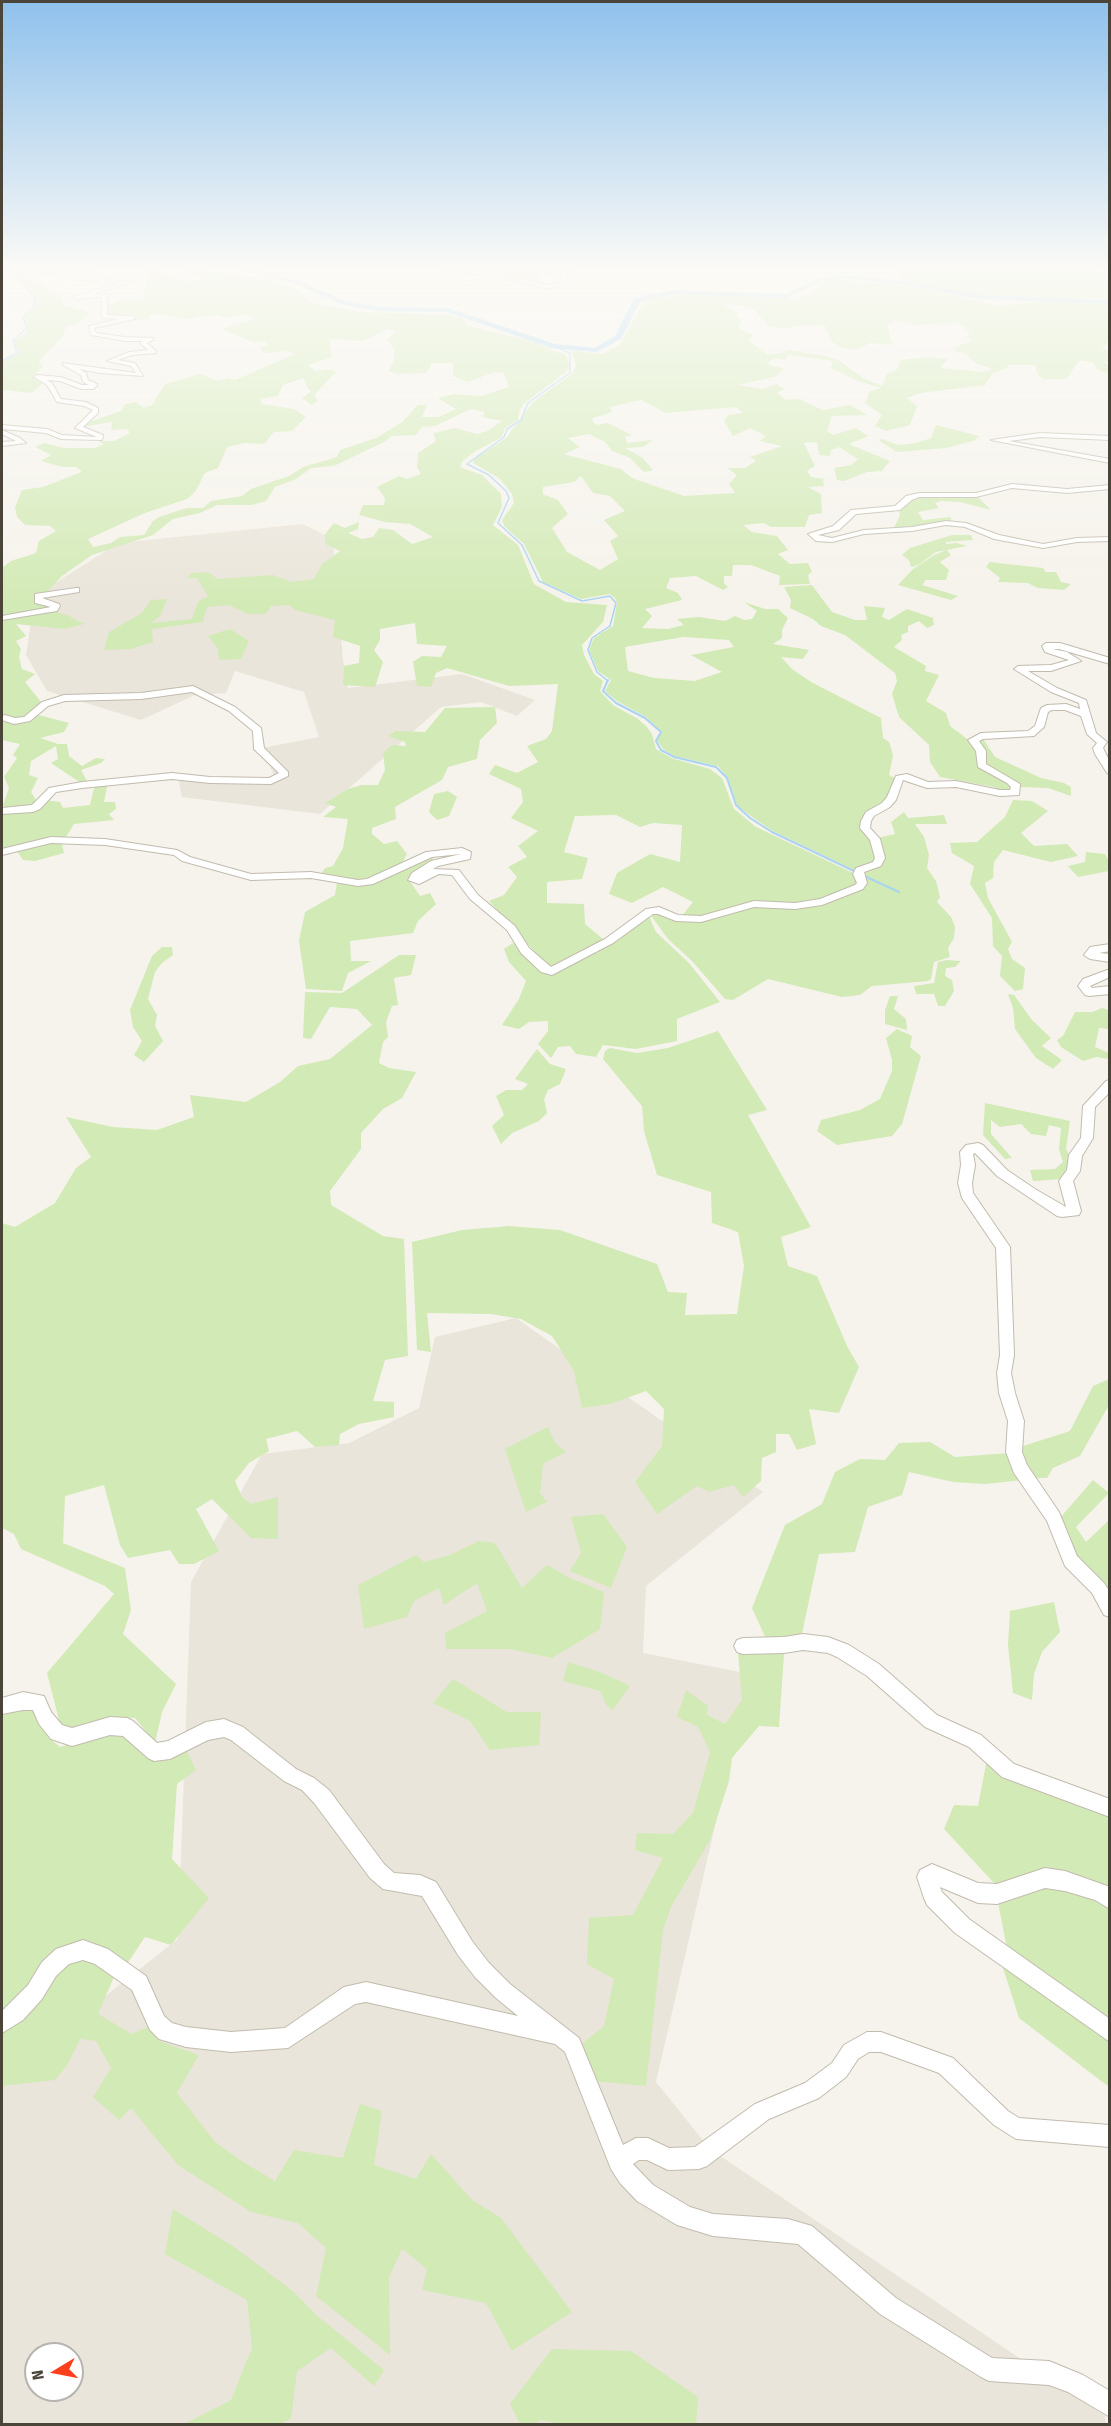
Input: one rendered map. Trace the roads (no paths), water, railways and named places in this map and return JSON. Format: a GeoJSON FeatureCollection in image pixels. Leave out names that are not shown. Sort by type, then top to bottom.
{"type":"FeatureCollection","features":[{"type":"Feature","properties":{"kind":"street"},"geometry":{"type":"LineString","coordinates":[[2,427],[47,431],[61,437],[98,441],[101,435],[78,428],[96,412],[96,409],[86,404],[59,401],[47,382]]}},
{"type":"Feature","properties":{"kind":"street"},"geometry":{"type":"LineString","coordinates":[[69,382],[81,387],[93,387],[93,384],[88,382]]}},
{"type":"Feature","properties":{"kind":"street"},"geometry":{"type":"LineString","coordinates":[[2,432],[22,443],[2,444]]}},
{"type":"Feature","properties":{"kind":"street"},"geometry":{"type":"LineString","coordinates":[[1110,438],[1046,435],[995,440],[1110,462]]}},
{"type":"Feature","properties":{"kind":"street"},"geometry":{"type":"LineString","coordinates":[[1110,487],[1067,491],[1012,486],[976,495],[919,495],[909,498],[897,508],[854,512],[836,528],[812,534],[819,539],[832,540],[864,532],[912,529],[946,523],[966,525],[997,537],[1043,546],[1081,540],[1110,539]]}},
{"type":"Feature","properties":{"kind":"street"},"geometry":{"type":"LineString","coordinates":[[2,618],[54,609],[56,606],[38,601],[38,596],[76,590]]}},
{"type":"Feature","properties":{"kind":"street"},"geometry":{"type":"LineString","coordinates":[[1110,661],[1060,646],[1046,646],[1048,650],[1065,654],[1077,661],[1051,668],[1018,669],[1054,690],[1083,702],[1089,730],[1102,742],[1098,748],[1110,771]]}},
{"type":"Feature","properties":{"kind":"street"},"geometry":{"type":"LineString","coordinates":[[2,811],[29,810],[36,807],[53,790],[82,785],[172,776],[210,780],[271,781],[278,780],[285,774],[258,749],[258,730],[232,709],[193,689],[141,696],[64,698],[45,704],[27,718],[14,721],[3,717]]}},
{"type":"Feature","properties":{"kind":"street"},"geometry":{"type":"LineString","coordinates":[[2,852],[61,839],[116,843],[177,853],[186,859],[251,877],[311,875],[358,883],[369,882],[430,854],[462,851],[466,852],[466,857],[435,863],[416,875],[413,880],[419,881],[437,870],[455,872],[474,897],[511,928],[525,950],[545,969],[552,971],[609,941],[650,910],[659,910],[676,918],[700,919],[754,904],[795,906],[822,902],[859,886],[862,884],[858,874],[860,870],[877,864],[880,858],[875,839],[866,828],[866,821],[870,814],[886,805],[892,798],[898,778],[907,777],[927,785],[956,784],[999,793],[1015,793],[1016,786],[1010,781],[981,765],[981,751],[973,740],[981,736],[1031,734],[1039,727],[1044,710],[1050,707],[1066,707],[1085,714]]}},
{"type":"Feature","properties":{"kind":"street"},"geometry":{"type":"LineString","coordinates":[[1110,947],[1094,950],[1090,955],[1110,958]]}},
{"type":"Feature","properties":{"kind":"street"},"geometry":{"type":"LineString","coordinates":[[1110,973],[1087,982],[1084,986],[1089,992],[1110,990]]}},
{"type":"Feature","properties":{"kind":"street"},"geometry":{"type":"LineString","coordinates":[[1110,1084],[1089,1106],[1087,1138],[1076,1155],[1073,1171],[1066,1181],[1074,1211],[1062,1212],[1018,1185],[978,1148],[971,1148],[966,1152],[968,1165],[964,1184],[967,1194],[1003,1247],[1007,1355],[1004,1373],[1007,1393],[1016,1421],[1014,1452],[1020,1468],[1053,1517],[1071,1560],[1098,1588],[1110,1609]]}},
{"type":"Feature","properties":{"kind":"street"},"geometry":{"type":"LineString","coordinates":[[743,1646],[803,1642],[843,1651],[873,1670],[931,1721],[975,1741],[1008,1771],[1110,1808]]}},
{"type":"Feature","properties":{"kind":"street"},"geometry":{"type":"LineString","coordinates":[[2,1706],[23,1701],[38,1702],[45,1718],[57,1732],[72,1737],[110,1726],[127,1727],[153,1752],[170,1750],[206,1731],[224,1728],[237,1732],[290,1775],[308,1784],[322,1797],[371,1863],[390,1882],[420,1885],[429,1889],[465,1948],[482,1970],[503,1991],[572,2045],[619,2161],[628,2175],[645,2193],[685,2217],[712,2225],[788,2230],[804,2234],[888,2306],[989,2369],[1049,2373],[1075,2383],[1110,2405]]}},
{"type":"Feature","properties":{"kind":"street"},"geometry":{"type":"LineString","coordinates":[[1110,1900],[1100,1892],[1065,1881],[1045,1878],[997,1894],[978,1893],[932,1874],[927,1877],[934,1898],[962,1926],[1110,2032]]}},
{"type":"Feature","properties":{"kind":"street"},"geometry":{"type":"LineString","coordinates":[[2,2023],[29,1999],[49,1969],[63,1956],[83,1950],[101,1956],[139,1983],[157,2023],[166,2032],[186,2037],[231,2042],[288,2038],[351,1994],[366,1992],[561,2035]]}},
{"type":"Feature","properties":{"kind":"street"},"geometry":{"type":"LineString","coordinates":[[619,2161],[636,2149],[648,2150],[668,2159],[699,2158],[756,2115],[812,2091],[839,2070],[851,2052],[867,2042],[881,2042],[946,2065],[1001,2118],[1016,2128],[1110,2136]]}},
{"type":"Feature","properties":{"kind":"waterway"},"geometry":{"type":"LineString","coordinates":[[557,382],[528,403],[521,420],[507,429],[504,437],[467,464],[489,475],[506,491],[509,498],[498,523],[522,545],[539,581],[582,601],[610,596],[616,603],[610,626],[592,638],[588,650],[597,672],[608,681]]}},
{"type":"Feature","properties":{"kind":"waterway"},"geometry":{"type":"LineString","coordinates":[[608,681],[603,691],[616,703],[645,718],[661,732],[656,741],[661,750],[674,757],[716,767],[727,778],[736,805],[750,818],[772,832],[856,872]]}},
{"type":"Feature","properties":{"kind":"waterway"},"geometry":{"type":"LineString","coordinates":[[862,875],[899,892]]}}]}
